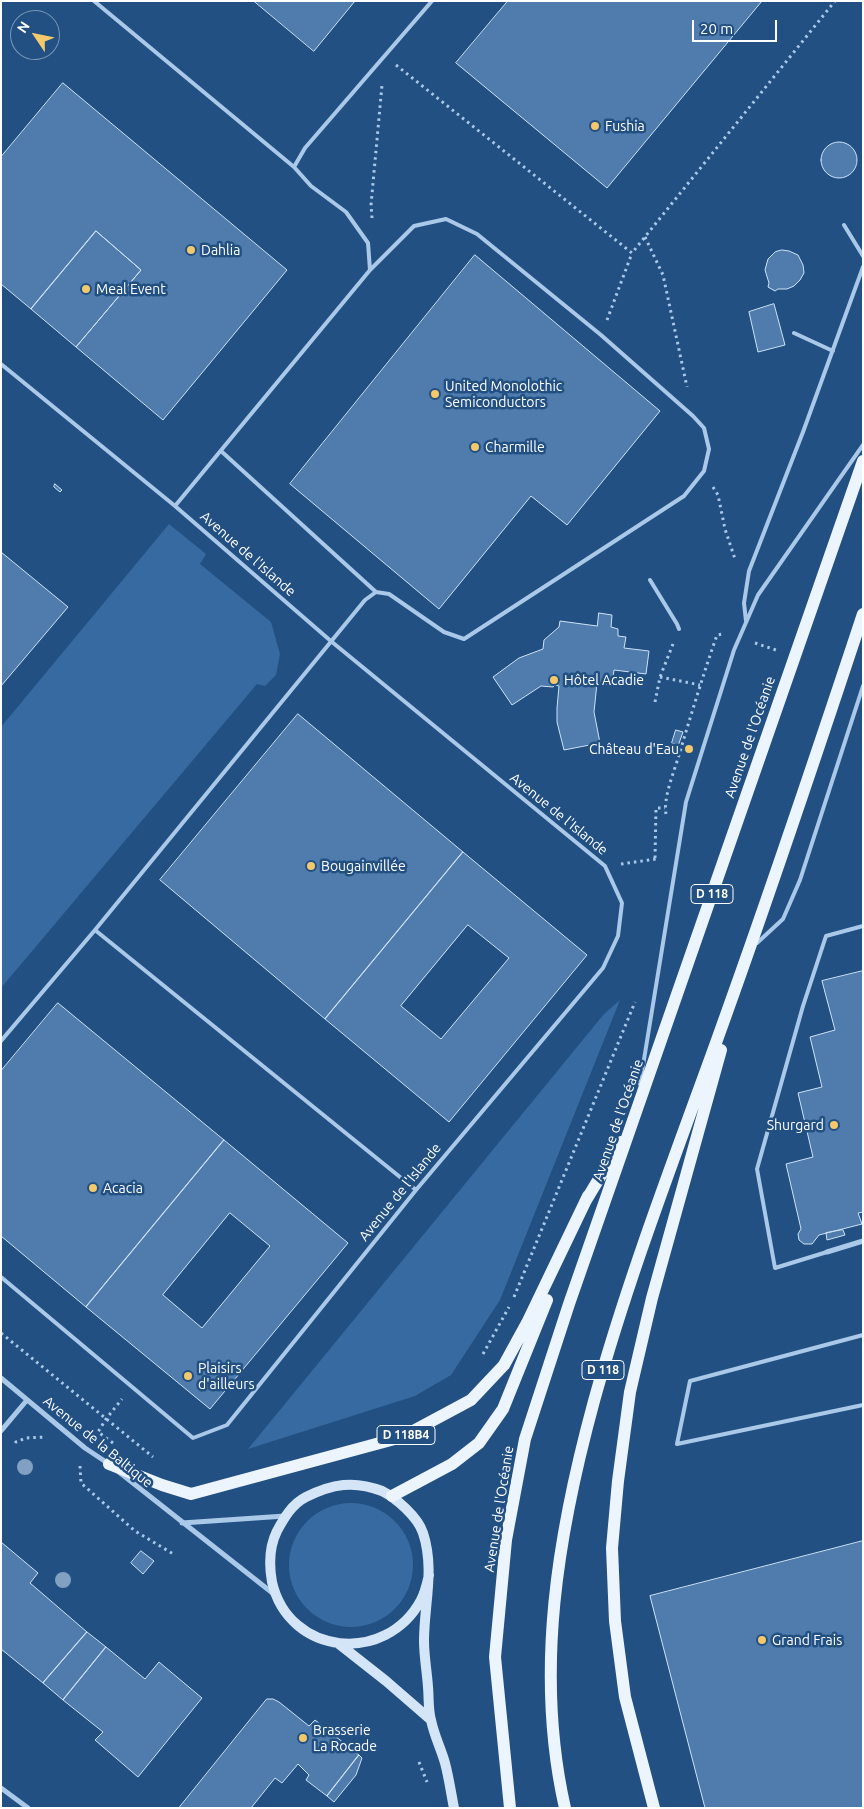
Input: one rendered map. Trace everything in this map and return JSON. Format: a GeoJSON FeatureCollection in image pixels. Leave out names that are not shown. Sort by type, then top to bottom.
{"type":"FeatureCollection","features":[{"type":"Feature","properties":{"kind":"main road","name":"Avenue de l'Océanie"},"geometry":{"type":"LineString","coordinates":[[510,1808],[496,1657],[508,1531],[525,1439],[569,1304],[863,460]]}},
{"type":"Feature","properties":{"kind":"main road","name":"D 118"},"geometry":{"type":"LineString","coordinates":[[565,1808],[551,1715],[551,1633],[562,1537],[582,1445],[634,1268],[750,950],[863,614]]}},
{"type":"Feature","properties":{"kind":"main road"},"geometry":{"type":"LineString","coordinates":[[654,1808],[626,1697],[615,1621],[612,1548],[618,1481],[630,1392],[652,1298],[750,950]]}},
{"type":"Feature","properties":{"kind":"main road","name":"D 118B4"},"geometry":{"type":"LineString","coordinates":[[109,1464],[162,1485],[191,1494],[402,1437],[471,1400],[504,1365],[527,1323],[588,1196],[634,1121]]}},
{"type":"Feature","properties":{"kind":"main road","name":"D 118B4"},"geometry":{"type":"LineString","coordinates":[[392,1496],[452,1464],[480,1443],[503,1408],[588,1196]]}},
{"type":"Feature","properties":{"kind":"main road"},"geometry":{"type":"LineString","coordinates":[[429,1575],[422,1599],[408,1620],[388,1635],[364,1644],[339,1644],[313,1636],[290,1619],[276,1596],[269,1568],[272,1541],[285,1516],[302,1500],[323,1488],[347,1484],[370,1486],[392,1496],[411,1515],[422,1530],[429,1552],[429,1575],[424,1642],[431,1720],[445,1764],[454,1808]]}},
{"type":"Feature","properties":{"kind":"main road"},"geometry":{"type":"LineString","coordinates":[[339,1644],[431,1720]]}},
{"type":"Feature","properties":{"kind":"street"},"geometry":{"type":"LineString","coordinates":[[827,1252],[863,1241]]}},
{"type":"Feature","properties":{"kind":"street","name":"Avenue de la Baltique"},"geometry":{"type":"LineString","coordinates":[[1,1378],[84,1448],[109,1464],[276,1596]]}},
{"type":"Feature","properties":{"kind":"street"},"geometry":{"type":"LineString","coordinates":[[2,1430],[28,1400]]}},
{"type":"Feature","properties":{"kind":"street"},"geometry":{"type":"LineString","coordinates":[[182,1523],[285,1516]]}},
{"type":"Feature","properties":{"kind":"street"},"geometry":{"type":"LineString","coordinates":[[1,1788],[24,1807]]}},
{"type":"Feature","properties":{"kind":"lane"},"geometry":{"type":"LineString","coordinates":[[94,1],[294,167],[311,186],[346,212],[368,243],[370,270]]}},
{"type":"Feature","properties":{"kind":"lane"},"geometry":{"type":"LineString","coordinates":[[294,167],[305,148],[432,1]]}},
{"type":"Feature","properties":{"kind":"lane"},"geometry":{"type":"LineString","coordinates":[[175,506],[221,450],[370,270],[414,226],[446,219],[476,234],[601,335],[693,416],[704,428],[709,449],[704,471],[684,496],[464,639],[444,632],[388,594],[376,592],[221,450]]}},
{"type":"Feature","properties":{"kind":"lane"},"geometry":{"type":"LineString","coordinates":[[844,225],[863,256]]}},
{"type":"Feature","properties":{"kind":"lane"},"geometry":{"type":"LineString","coordinates":[[746,623],[744,604],[750,571],[863,267]]}},
{"type":"Feature","properties":{"kind":"lane"},"geometry":{"type":"LineString","coordinates":[[794,333],[833,351]]}},
{"type":"Feature","properties":{"kind":"lane","name":"Avenue de l'Islande"},"geometry":{"type":"LineString","coordinates":[[1,364],[175,506],[332,642],[605,866],[622,903],[618,936],[603,968],[416,1190],[227,1425],[192,1438],[132,1387]]}},
{"type":"Feature","properties":{"kind":"lane"},"geometry":{"type":"LineString","coordinates":[[634,1121],[686,802],[734,650],[758,596],[863,445]]}},
{"type":"Feature","properties":{"kind":"lane"},"geometry":{"type":"LineString","coordinates":[[650,580],[679,629]]}},
{"type":"Feature","properties":{"kind":"lane"},"geometry":{"type":"LineString","coordinates":[[1,1041],[95,930],[365,600],[376,592]]}},
{"type":"Feature","properties":{"kind":"lane"},"geometry":{"type":"LineString","coordinates":[[750,950],[783,919],[800,880],[863,686]]}},
{"type":"Feature","properties":{"kind":"lane"},"geometry":{"type":"LineString","coordinates":[[827,1252],[775,1268],[757,1169],[803,1006],[826,936],[863,926]]}},
{"type":"Feature","properties":{"kind":"lane"},"geometry":{"type":"LineString","coordinates":[[95,930],[416,1190]]}},
{"type":"Feature","properties":{"kind":"lane"},"geometry":{"type":"LineString","coordinates":[[1,1277],[132,1387]]}},
{"type":"Feature","properties":{"kind":"lane"},"geometry":{"type":"LineString","coordinates":[[863,1335],[690,1381],[677,1444],[863,1405]]}},
{"type":"Feature","properties":{"kind":"path"},"geometry":{"type":"LineString","coordinates":[[601,335],[632,253],[835,1]]}},
{"type":"Feature","properties":{"kind":"path"},"geometry":{"type":"LineString","coordinates":[[368,243],[372,226],[371,205],[385,56]]}},
{"type":"Feature","properties":{"kind":"path"},"geometry":{"type":"LineString","coordinates":[[385,56],[632,253]]}},
{"type":"Feature","properties":{"kind":"path"},"geometry":{"type":"LineString","coordinates":[[645,236],[663,275],[693,416]]}},
{"type":"Feature","properties":{"kind":"path"},"geometry":{"type":"LineString","coordinates":[[704,471],[718,495],[725,528],[737,564]]}},
{"type":"Feature","properties":{"kind":"path"},"geometry":{"type":"LineString","coordinates":[[654,702],[660,677],[679,629]]}},
{"type":"Feature","properties":{"kind":"path"},"geometry":{"type":"LineString","coordinates":[[666,818],[665,808],[672,778],[700,685],[717,635],[725,634],[723,639]]}},
{"type":"Feature","properties":{"kind":"path"},"geometry":{"type":"LineString","coordinates":[[660,677],[706,685]]}},
{"type":"Feature","properties":{"kind":"path"},"geometry":{"type":"LineString","coordinates":[[605,866],[655,858],[664,860]]}},
{"type":"Feature","properties":{"kind":"path"},"geometry":{"type":"LineString","coordinates":[[480,1360],[512,1302],[637,997]]}},
{"type":"Feature","properties":{"kind":"path"},"geometry":{"type":"LineString","coordinates":[[1,1333],[158,1461]]}},
{"type":"Feature","properties":{"kind":"path"},"geometry":{"type":"LineString","coordinates":[[98,1432],[132,1387]]}},
{"type":"Feature","properties":{"kind":"path"},"geometry":{"type":"LineString","coordinates":[[2,1430],[16,1442],[26,1438],[38,1437],[47,1437],[52,1441]]}},
{"type":"Feature","properties":{"kind":"path"},"geometry":{"type":"LineString","coordinates":[[74,1460],[81,1467],[81,1482],[136,1531],[175,1555]]}},
{"type":"Feature","properties":{"kind":"shaded area"},"geometry":{"type":"Polygon","coordinates":[[[169,524],[206,554],[200,564],[271,622],[280,654],[276,675],[265,686],[257,684],[1,988],[1,727],[169,524]]]}},
{"type":"Feature","properties":{"kind":"shaded area"},"geometry":{"type":"Polygon","coordinates":[[[620,1000],[500,1300],[451,1375],[415,1396],[248,1449],[604,1014],[620,1000]]]}},
{"type":"Feature","properties":{"kind":"shaded area"},"geometry":{"type":"Polygon","coordinates":[[[351,1503],[375,1507],[395,1521],[409,1541],[413,1565],[409,1589],[395,1609],[375,1623],[351,1627],[327,1623],[307,1609],[293,1589],[289,1565],[293,1541],[307,1521],[327,1507],[351,1503]]]}},
{"type":"Feature","properties":{"kind":"building"},"geometry":{"type":"Polygon","coordinates":[[[254,1],[355,1],[314,51],[254,1]]]}},
{"type":"Feature","properties":{"kind":"building","name":"Fushia"},"geometry":{"type":"Polygon","coordinates":[[[508,1],[762,1],[607,188],[456,63],[508,1]]]}},
{"type":"Feature","properties":{"kind":"building","name":"Dahlia"},"geometry":{"type":"Polygon","coordinates":[[[63,83],[287,270],[163,420],[76,347],[141,270],[96,231],[31,309],[1,284],[1,157],[63,83]]]}},
{"type":"Feature","properties":{"kind":"building"},"geometry":{"type":"Polygon","coordinates":[[[839,142],[851,148],[857,160],[851,172],[839,178],[827,172],[821,160],[827,148],[839,142]]]}},
{"type":"Feature","properties":{"kind":"building","name":"Meal Event"},"geometry":{"type":"Polygon","coordinates":[[[96,231],[141,270],[76,347],[31,309],[96,231]]]}},
{"type":"Feature","properties":{"kind":"building"},"geometry":{"type":"Polygon","coordinates":[[[782,250],[798,255],[803,265],[804,273],[794,286],[775,291],[768,287],[769,283],[765,270],[768,259],[775,252],[782,250]]]}},
{"type":"Feature","properties":{"kind":"building","name":"Charmille"},"geometry":{"type":"Polygon","coordinates":[[[475,255],[660,411],[567,525],[531,496],[439,609],[290,484],[475,255]]]}},
{"type":"Feature","properties":{"kind":"building"},"geometry":{"type":"Polygon","coordinates":[[[774,304],[785,345],[758,352],[749,312],[774,304]]]}},
{"type":"Feature","properties":{"kind":"building"},"geometry":{"type":"Polygon","coordinates":[[[55,484],[62,490],[60,492],[54,487],[55,484]]]}},
{"type":"Feature","properties":{"kind":"building"},"geometry":{"type":"Polygon","coordinates":[[[1,552],[68,607],[1,686],[1,552]]]}},
{"type":"Feature","properties":{"kind":"building","name":"Hôtel Acadie"},"geometry":{"type":"Polygon","coordinates":[[[599,613],[612,615],[611,627],[618,629],[618,636],[626,637],[624,648],[649,651],[646,674],[614,670],[612,685],[597,683],[594,712],[600,743],[564,750],[557,722],[559,686],[541,686],[512,705],[493,677],[519,658],[543,649],[544,640],[559,627],[560,621],[597,626],[599,613]]]}},
{"type":"Feature","properties":{"kind":"building","name":"Bougainvillée"},"geometry":{"type":"Polygon","coordinates":[[[298,714],[463,852],[325,1019],[160,880],[298,714]]]}},
{"type":"Feature","properties":{"kind":"building"},"geometry":{"type":"Polygon","coordinates":[[[676,730],[683,732],[678,746],[672,743],[676,730]]]}},
{"type":"Feature","properties":{"kind":"building","name":"Bougainvillée"},"geometry":{"type":"Polygon","coordinates":[[[463,852],[587,955],[449,1122],[325,1019],[463,852]],[[468,925],[401,1006],[441,1039],[509,958],[468,925]]]}},
{"type":"Feature","properties":{"kind":"building","name":"Shurgard"},"geometry":{"type":"Polygon","coordinates":[[[863,971],[863,1212],[858,1213],[862,1224],[819,1235],[812,1244],[804,1244],[799,1240],[798,1234],[801,1229],[786,1164],[813,1157],[798,1093],[822,1087],[810,1037],[835,1030],[822,981],[863,971]]]}},
{"type":"Feature","properties":{"kind":"building","name":"Acacia"},"geometry":{"type":"Polygon","coordinates":[[[58,1003],[224,1140],[86,1307],[1,1236],[1,1071],[58,1003]]]}},
{"type":"Feature","properties":{"kind":"building","name":"Acacia"},"geometry":{"type":"Polygon","coordinates":[[[224,1140],[348,1243],[210,1409],[86,1307],[224,1140]],[[230,1213],[163,1295],[202,1328],[270,1246],[230,1213]]]}},
{"type":"Feature","properties":{"kind":"building"},"geometry":{"type":"Polygon","coordinates":[[[843,1230],[845,1235],[827,1240],[826,1233],[843,1230]]]}},
{"type":"Feature","properties":{"kind":"building","name":"Grand Frais"},"geometry":{"type":"Polygon","coordinates":[[[863,1541],[863,1808],[705,1808],[650,1596],[863,1541]]]}},
{"type":"Feature","properties":{"kind":"building"},"geometry":{"type":"Polygon","coordinates":[[[1,1542],[38,1573],[30,1583],[87,1632],[43,1683],[1,1649],[1,1542]]]}},
{"type":"Feature","properties":{"kind":"building"},"geometry":{"type":"Polygon","coordinates":[[[141,1551],[154,1561],[143,1574],[131,1563],[141,1551]]]}},
{"type":"Feature","properties":{"kind":"building"},"geometry":{"type":"Polygon","coordinates":[[[87,1632],[106,1647],[63,1700],[43,1683],[87,1632]]]}},
{"type":"Feature","properties":{"kind":"building"},"geometry":{"type":"Polygon","coordinates":[[[106,1647],[145,1679],[159,1662],[202,1698],[138,1777],[95,1740],[103,1732],[63,1700],[106,1647]]]}},
{"type":"Feature","properties":{"kind":"building"},"geometry":{"type":"Polygon","coordinates":[[[267,1699],[279,1702],[309,1726],[315,1720],[359,1755],[327,1796],[306,1780],[309,1775],[298,1764],[282,1783],[275,1778],[251,1808],[179,1808],[267,1699]]]}},
{"type":"Feature","properties":{"kind":"building"},"geometry":{"type":"Polygon","coordinates":[[[359,1755],[362,1758],[356,1775],[334,1802],[327,1796],[359,1755]]]}},
{"type":"Feature","properties":{"kind":"place","name":"Fushia"},"geometry":{"type":"Point","coordinates":[595,126]}},
{"type":"Feature","properties":{"kind":"place","name":"Dahlia"},"geometry":{"type":"Point","coordinates":[191,250]}},
{"type":"Feature","properties":{"kind":"place","name":"Meal Event"},"geometry":{"type":"Point","coordinates":[86,289]}},
{"type":"Feature","properties":{"kind":"place","name":"United Monolothic Semiconductors"},"geometry":{"type":"Point","coordinates":[435,394]}},
{"type":"Feature","properties":{"kind":"place","name":"Charmille"},"geometry":{"type":"Point","coordinates":[475,447]}},
{"type":"Feature","properties":{"kind":"place","name":"Hôtel Acadie"},"geometry":{"type":"Point","coordinates":[554,680]}},
{"type":"Feature","properties":{"kind":"place","name":"Château d'Eau"},"geometry":{"type":"Point","coordinates":[689,749]}},
{"type":"Feature","properties":{"kind":"place","name":"Bougainvillée"},"geometry":{"type":"Point","coordinates":[311,866]}},
{"type":"Feature","properties":{"kind":"place","name":"Shurgard"},"geometry":{"type":"Point","coordinates":[834,1125]}},
{"type":"Feature","properties":{"kind":"place","name":"Acacia"},"geometry":{"type":"Point","coordinates":[93,1188]}},
{"type":"Feature","properties":{"kind":"place","name":"Plaisirs d'ailleurs"},"geometry":{"type":"Point","coordinates":[188,1376]}},
{"type":"Feature","properties":{"kind":"place","name":"Grand Frais"},"geometry":{"type":"Point","coordinates":[762,1640]}},
{"type":"Feature","properties":{"kind":"place","name":"Brasserie La Rocade"},"geometry":{"type":"Point","coordinates":[303,1738]}}]}
